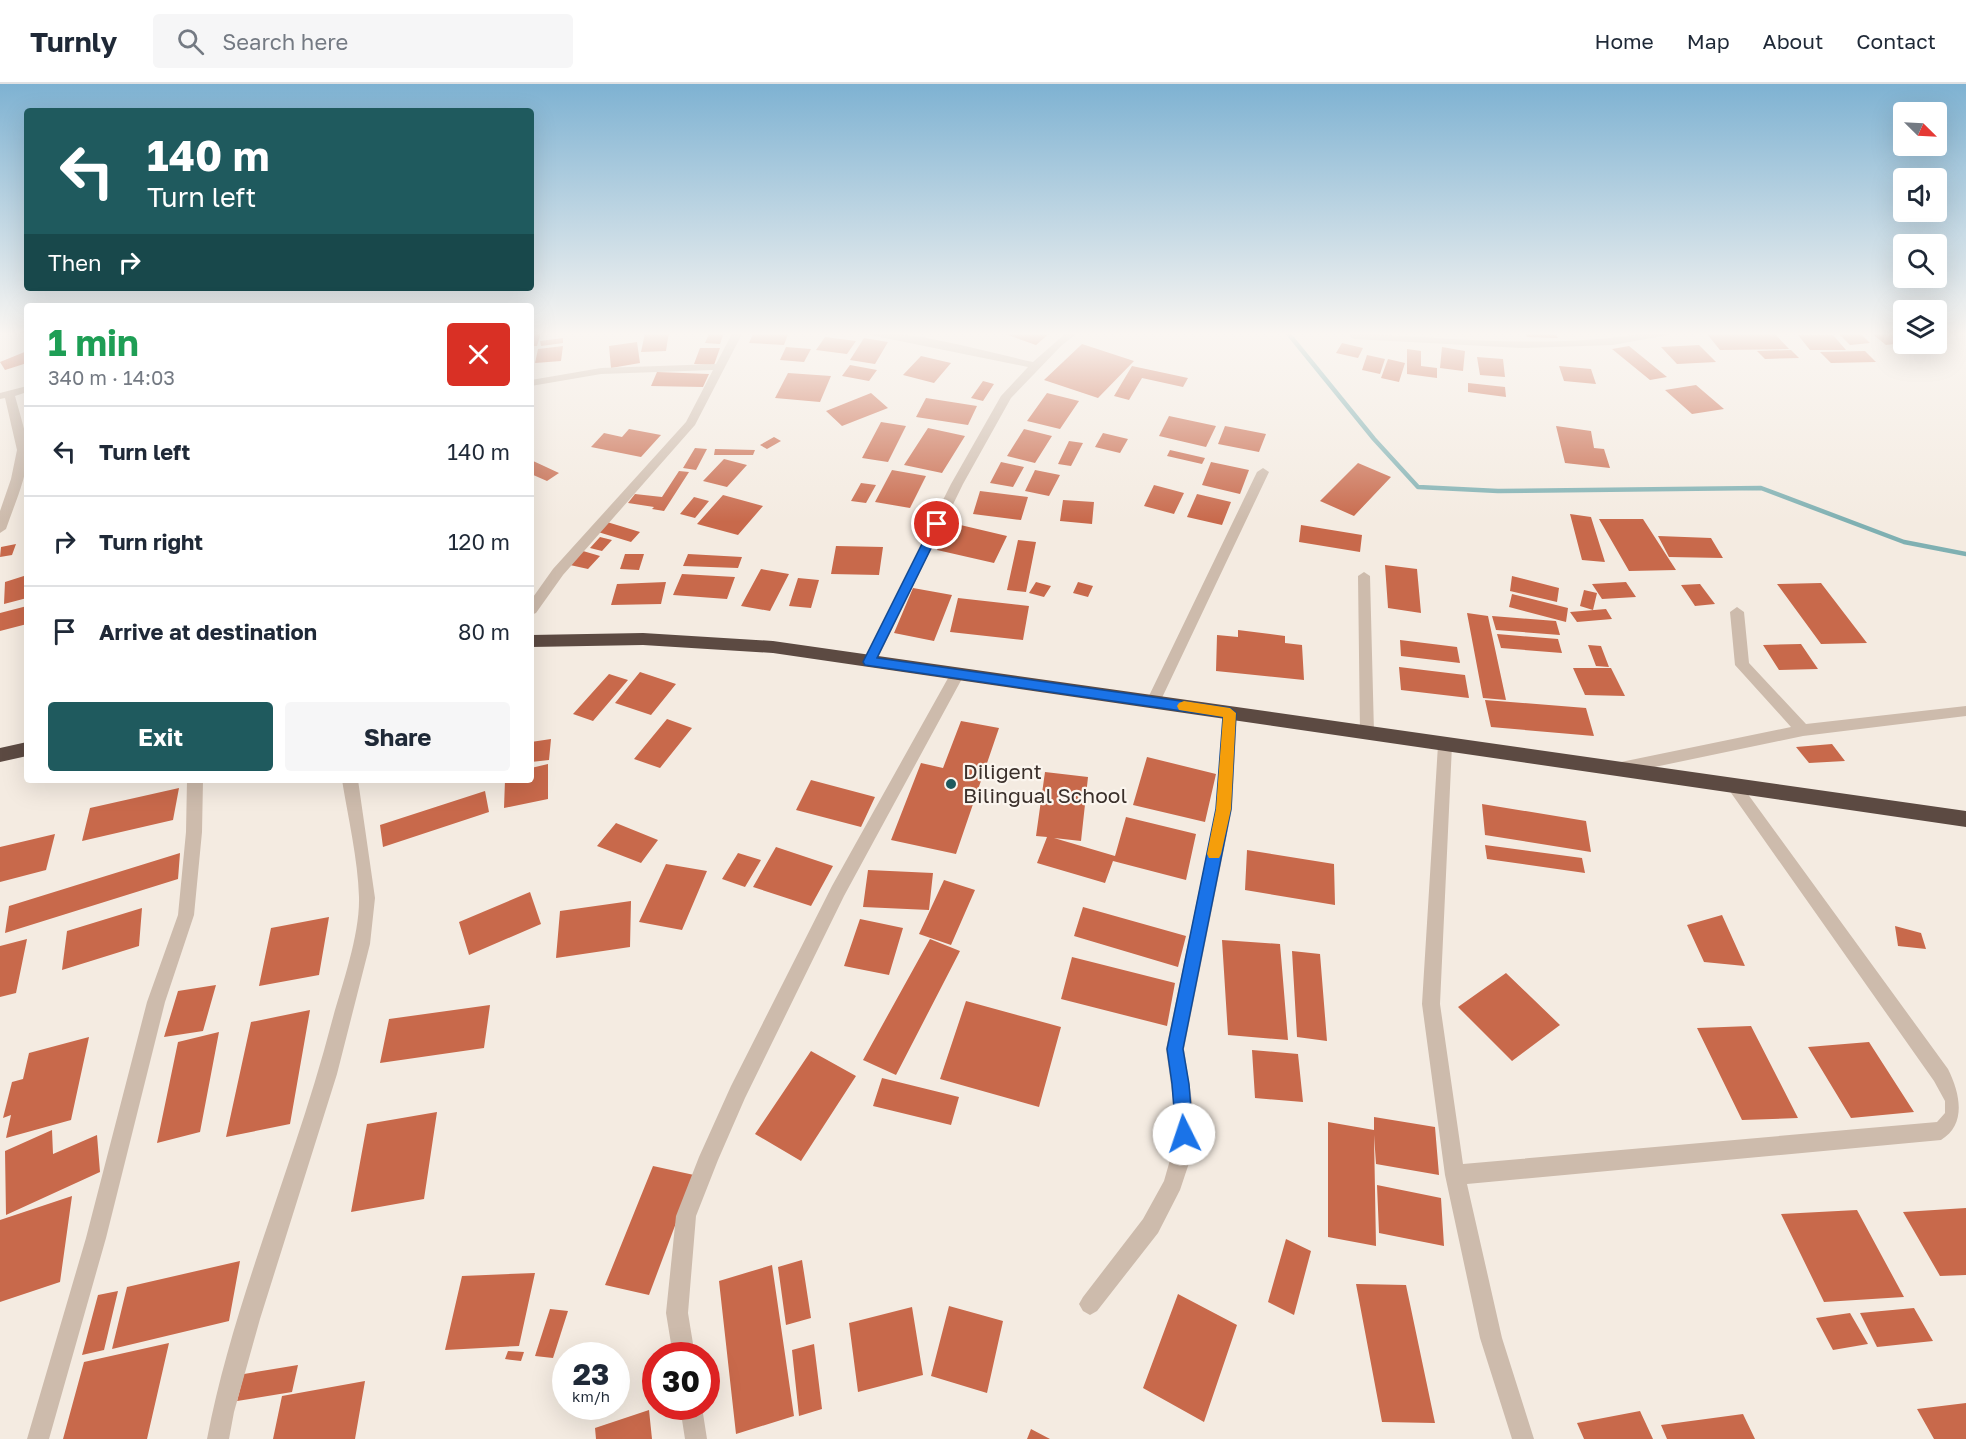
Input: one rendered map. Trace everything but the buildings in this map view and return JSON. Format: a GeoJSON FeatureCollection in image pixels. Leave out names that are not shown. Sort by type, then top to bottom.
{"type":"FeatureCollection","features":[{"type":"Feature","properties":{"kind":"highway"},"geometry":{"type":"LineString","coordinates":[[534,641],[643,639],[750,645],[1966,819]]}},
{"type":"Feature","properties":{"kind":"highway"},"geometry":{"type":"LineString","coordinates":[[0,755],[24,750]]}},
{"type":"Feature","properties":{"kind":"street"},"geometry":{"type":"LineString","coordinates":[[0,529],[17,478],[23,450],[5,395]]}},
{"type":"Feature","properties":{"kind":"street"},"geometry":{"type":"LineString","coordinates":[[534,606],[558,572],[691,423],[705,395]]}},
{"type":"Feature","properties":{"kind":"street"},"geometry":{"type":"LineString","coordinates":[[869,662],[957,484],[1007,395]]}},
{"type":"Feature","properties":{"kind":"street"},"geometry":{"type":"LineString","coordinates":[[1153,702],[1263,472]]}},
{"type":"Feature","properties":{"kind":"street"},"geometry":{"type":"LineString","coordinates":[[1365,576],[1367,733]]}},
{"type":"Feature","properties":{"kind":"street"},"geometry":{"type":"LineString","coordinates":[[1737,612],[1742,665],[1803,730]]}},
{"type":"Feature","properties":{"kind":"street"},"geometry":{"type":"LineString","coordinates":[[682,1342],[677,1312],[686,1216],[693,1196],[738,1092],[833,902],[957,675]]}},
{"type":"Feature","properties":{"kind":"street"},"geometry":{"type":"LineString","coordinates":[[1621,768],[1803,730],[1966,711]]}},
{"type":"Feature","properties":{"kind":"street"},"geometry":{"type":"LineString","coordinates":[[1090,1304],[1150,1229],[1177,1178],[1184,1134],[1181,1084],[1175,1049],[1224,809],[1230,713]]}},
{"type":"Feature","properties":{"kind":"street"},"geometry":{"type":"LineString","coordinates":[[1445,745],[1431,1004],[1455,1174],[1491,1338],[1523,1439]]}},
{"type":"Feature","properties":{"kind":"street"},"geometry":{"type":"LineString","coordinates":[[38,1439],[96,1238],[156,1002],[186,915],[194,832],[195,783]]}},
{"type":"Feature","properties":{"kind":"street"},"geometry":{"type":"LineString","coordinates":[[218,1439],[223,1412],[249,1319],[328,1074],[361,944],[367,898],[350,783]]}},
{"type":"Feature","properties":{"kind":"street"},"geometry":{"type":"LineString","coordinates":[[1455,1174],[1941,1131],[1955,1117],[1954,1100],[1941,1075],[1734,786]]}},
{"type":"Feature","properties":{"kind":"street"},"geometry":{"type":"LineString","coordinates":[[693,1420],[696,1439]]}},
{"type":"Feature","properties":{"kind":"waterway"},"geometry":{"type":"LineString","coordinates":[[1338,395],[1418,487],[1498,491],[1761,488],[1904,542],[1966,554]]}},
{"type":"Feature","properties":{"kind":"slow traffic"},"geometry":{"type":"LineString","coordinates":[[1184,706],[1230,713],[1224,809],[1214,854]]}},
{"type":"Feature","properties":{"kind":"place","name":"Diligent Bilingual School"},"geometry":{"type":"Point","coordinates":[951,784]}},
{"type":"Feature","properties":{"kind":"route"},"geometry":{"type":"LineString","coordinates":[[937,524],[869,662],[1230,713],[1224,809],[1175,1049],[1181,1084],[1184,1134]]}}]}
